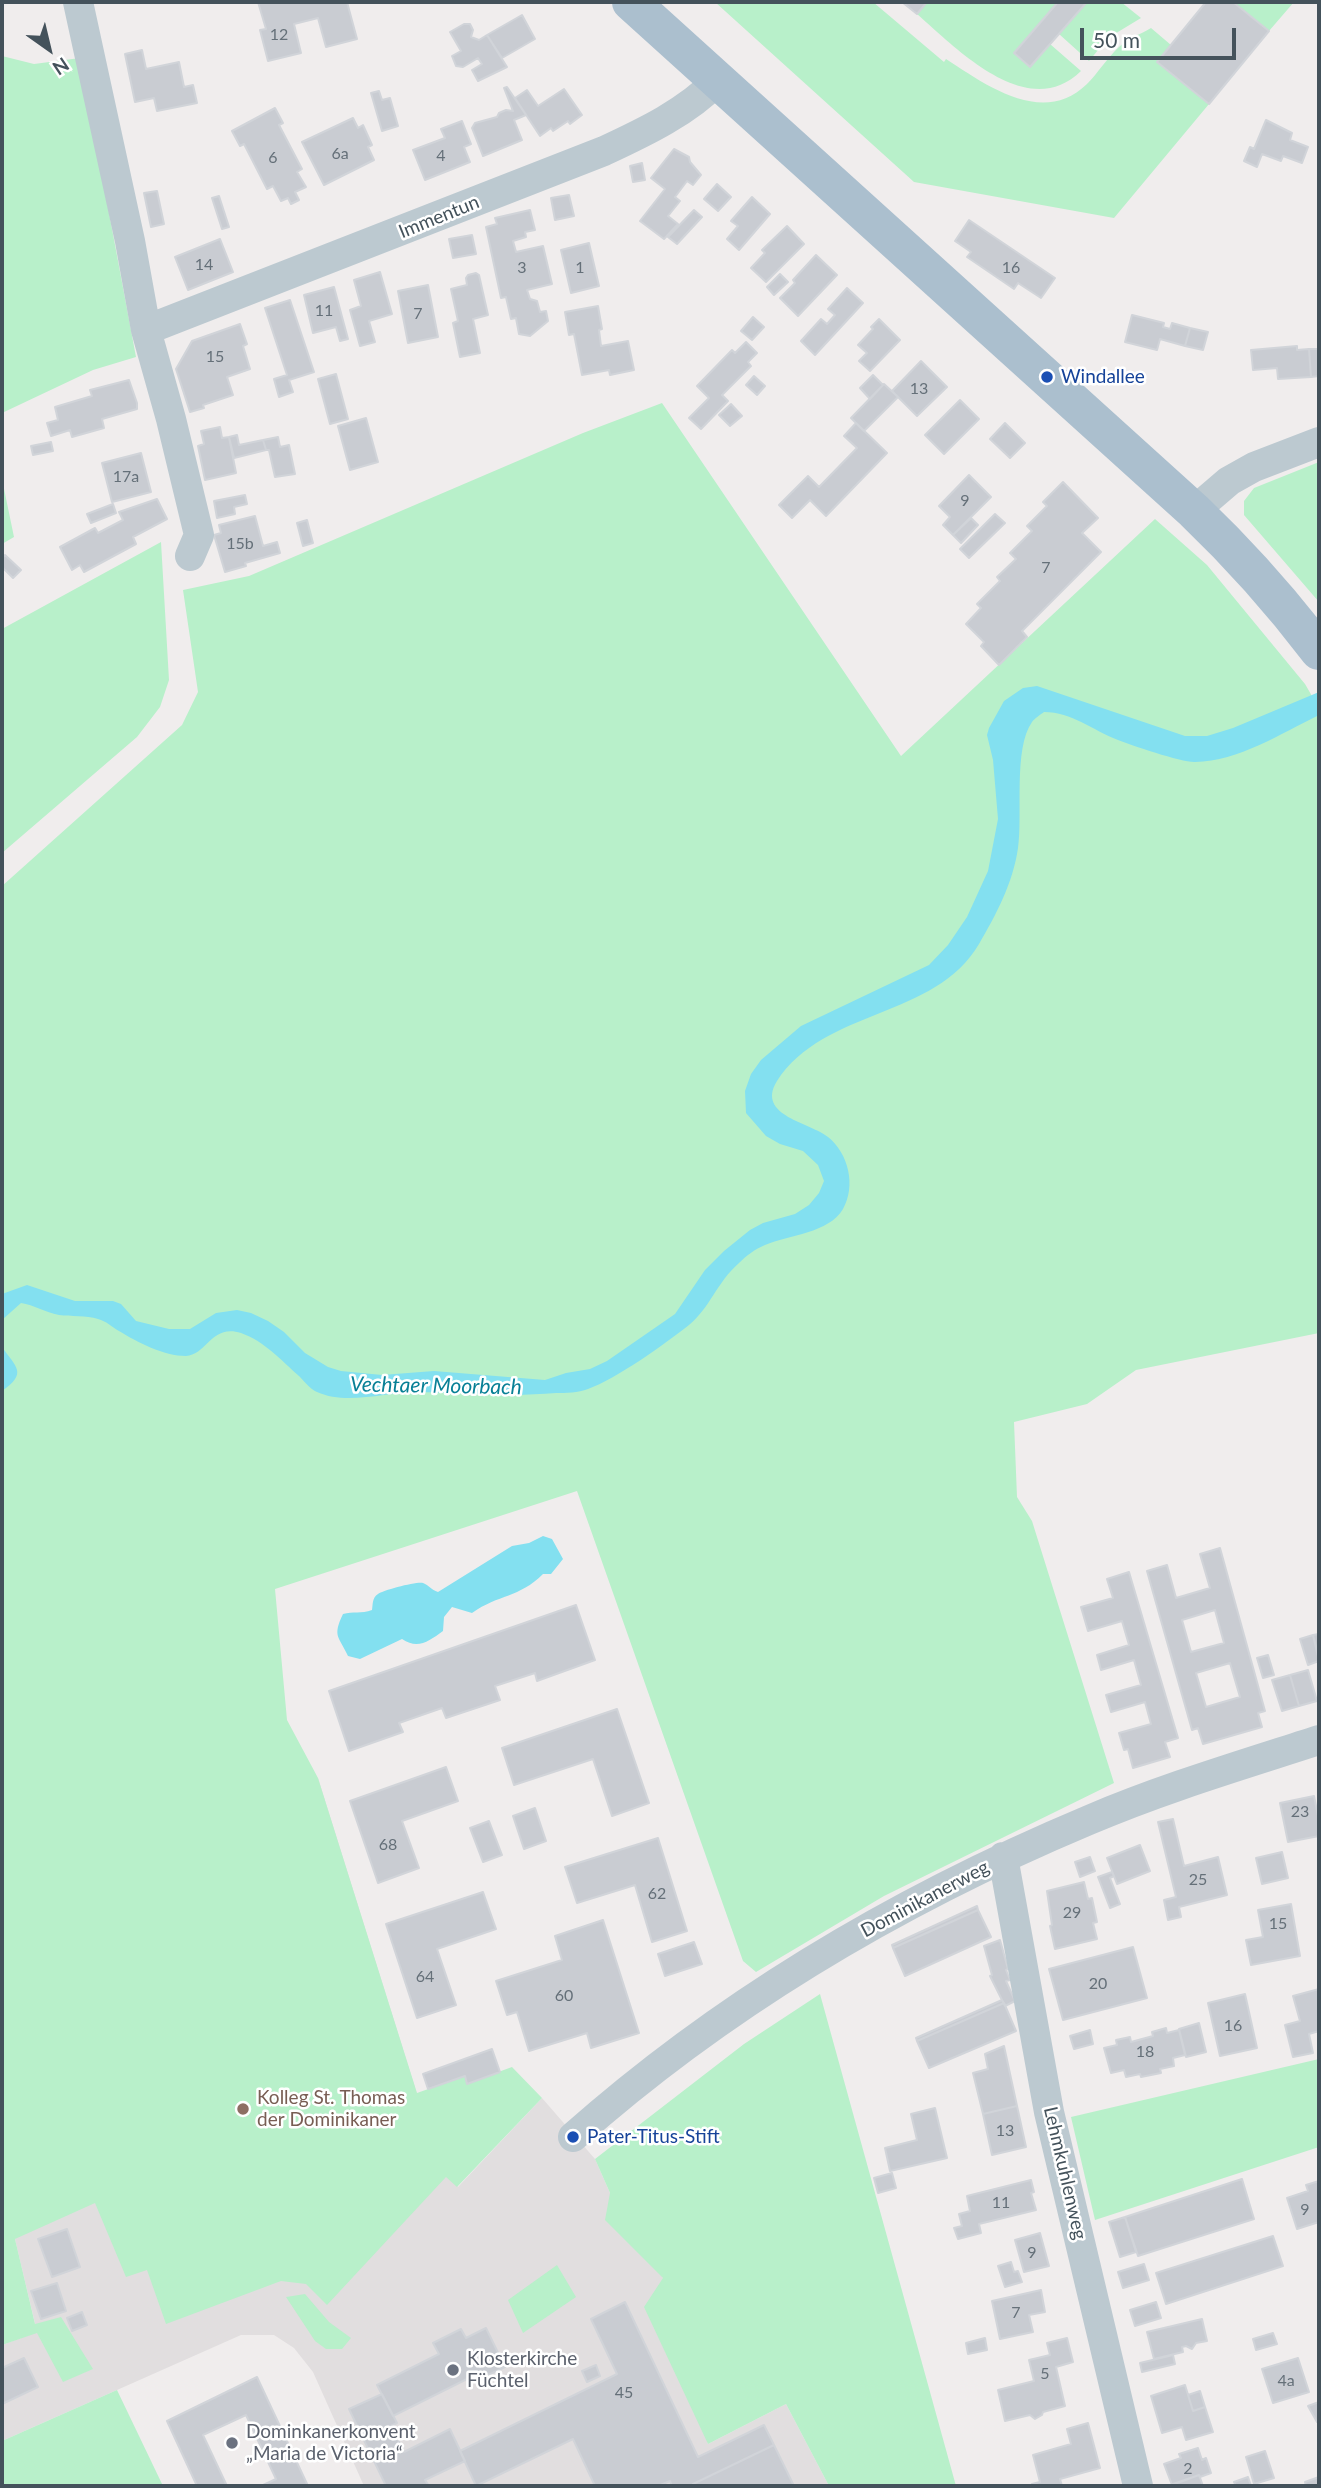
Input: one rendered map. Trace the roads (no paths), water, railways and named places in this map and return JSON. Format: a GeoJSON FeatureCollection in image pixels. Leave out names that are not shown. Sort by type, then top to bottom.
{"type":"FeatureCollection","features":[{"type":"Feature","properties":{"kind":"main road"},"geometry":{"type":"LineString","coordinates":[[631,2],[1194,511],[1233,548],[1293,616],[1319,651]]}},
{"type":"Feature","properties":{"kind":"street"},"geometry":{"type":"LineString","coordinates":[[78,2],[130,241],[146,330],[199,536],[190,556]]}},
{"type":"Feature","properties":{"kind":"street","name":"Immentun"},"geometry":{"type":"LineString","coordinates":[[146,330],[604,151],[641,134],[700,99],[718,80]]}},
{"type":"Feature","properties":{"kind":"street"},"geometry":{"type":"LineString","coordinates":[[1194,511],[1229,481],[1254,467],[1319,442]]}},
{"type":"Feature","properties":{"kind":"street","name":"Dominikanerweg"},"geometry":{"type":"LineString","coordinates":[[573,2137],[650,2072],[750,2000],[869,1928],[1003,1857],[1091,1819],[1192,1780],[1319,1740]]}},
{"type":"Feature","properties":{"kind":"street","name":"Lehmkuhlenweg"},"geometry":{"type":"LineString","coordinates":[[1003,1857],[1049,2112],[1138,2486]]}},
{"type":"Feature","properties":{"kind":"water","name":"Vechtaer Moorbach"},"geometry":{"type":"Polygon","coordinates":[[[1037,686],[1185,736],[1207,736],[1233,728],[1319,692],[1319,715],[1243,752],[1195,762],[1169,757],[1124,742],[1064,715],[1044,712],[1034,719],[1022,748],[1016,861],[1003,898],[979,944],[960,968],[936,987],[823,1039],[798,1057],[777,1081],[772,1093],[773,1103],[779,1110],[828,1137],[841,1152],[850,1181],[843,1209],[837,1217],[818,1228],[765,1245],[751,1253],[731,1270],[703,1311],[689,1325],[626,1369],[599,1384],[572,1392],[505,1395],[408,1392],[342,1398],[314,1391],[272,1352],[241,1333],[223,1333],[199,1351],[186,1356],[151,1348],[101,1320],[59,1315],[21,1303],[2,1320],[2,1294],[27,1285],[75,1301],[113,1301],[121,1304],[136,1321],[169,1329],[190,1329],[216,1313],[237,1310],[251,1313],[284,1332],[305,1353],[328,1367],[341,1371],[382,1375],[434,1371],[545,1380],[590,1369],[607,1361],[675,1314],[705,1270],[750,1230],[763,1223],[795,1214],[809,1205],[819,1193],[824,1181],[818,1165],[803,1151],[780,1144],[766,1136],[746,1113],[745,1091],[751,1074],[761,1060],[801,1026],[929,965],[948,945],[967,917],[988,871],[998,819],[993,760],[987,735],[989,728],[1004,701],[1023,688],[1037,686]]]}},
{"type":"Feature","properties":{"kind":"water"},"geometry":{"type":"Polygon","coordinates":[[[2,1347],[15,1365],[17,1374],[2,1391],[2,1347]]]}},
{"type":"Feature","properties":{"kind":"water"},"geometry":{"type":"Polygon","coordinates":[[[543,1536],[552,1539],[563,1559],[551,1574],[543,1574],[526,1588],[472,1613],[452,1607],[444,1617],[443,1631],[423,1643],[413,1644],[402,1639],[360,1659],[348,1656],[337,1632],[343,1614],[372,1610],[376,1596],[400,1586],[423,1583],[438,1592],[512,1546],[529,1543],[543,1536]]]}},
{"type":"Feature","properties":{"kind":"place","name":"Windallee"},"geometry":{"type":"Point","coordinates":[1047,377]}},
{"type":"Feature","properties":{"kind":"place","name":"Kolleg St. Thomas der Dominikaner"},"geometry":{"type":"Point","coordinates":[243,2109]}},
{"type":"Feature","properties":{"kind":"place","name":"Pater-Titus-Stift"},"geometry":{"type":"Point","coordinates":[573,2137]}},
{"type":"Feature","properties":{"kind":"place","name":"Klosterkirche Füchtel"},"geometry":{"type":"Point","coordinates":[453,2370]}},
{"type":"Feature","properties":{"kind":"place","name":"Dominkanerkonvent „Maria de Victoria“"},"geometry":{"type":"Point","coordinates":[232,2443]}}]}
